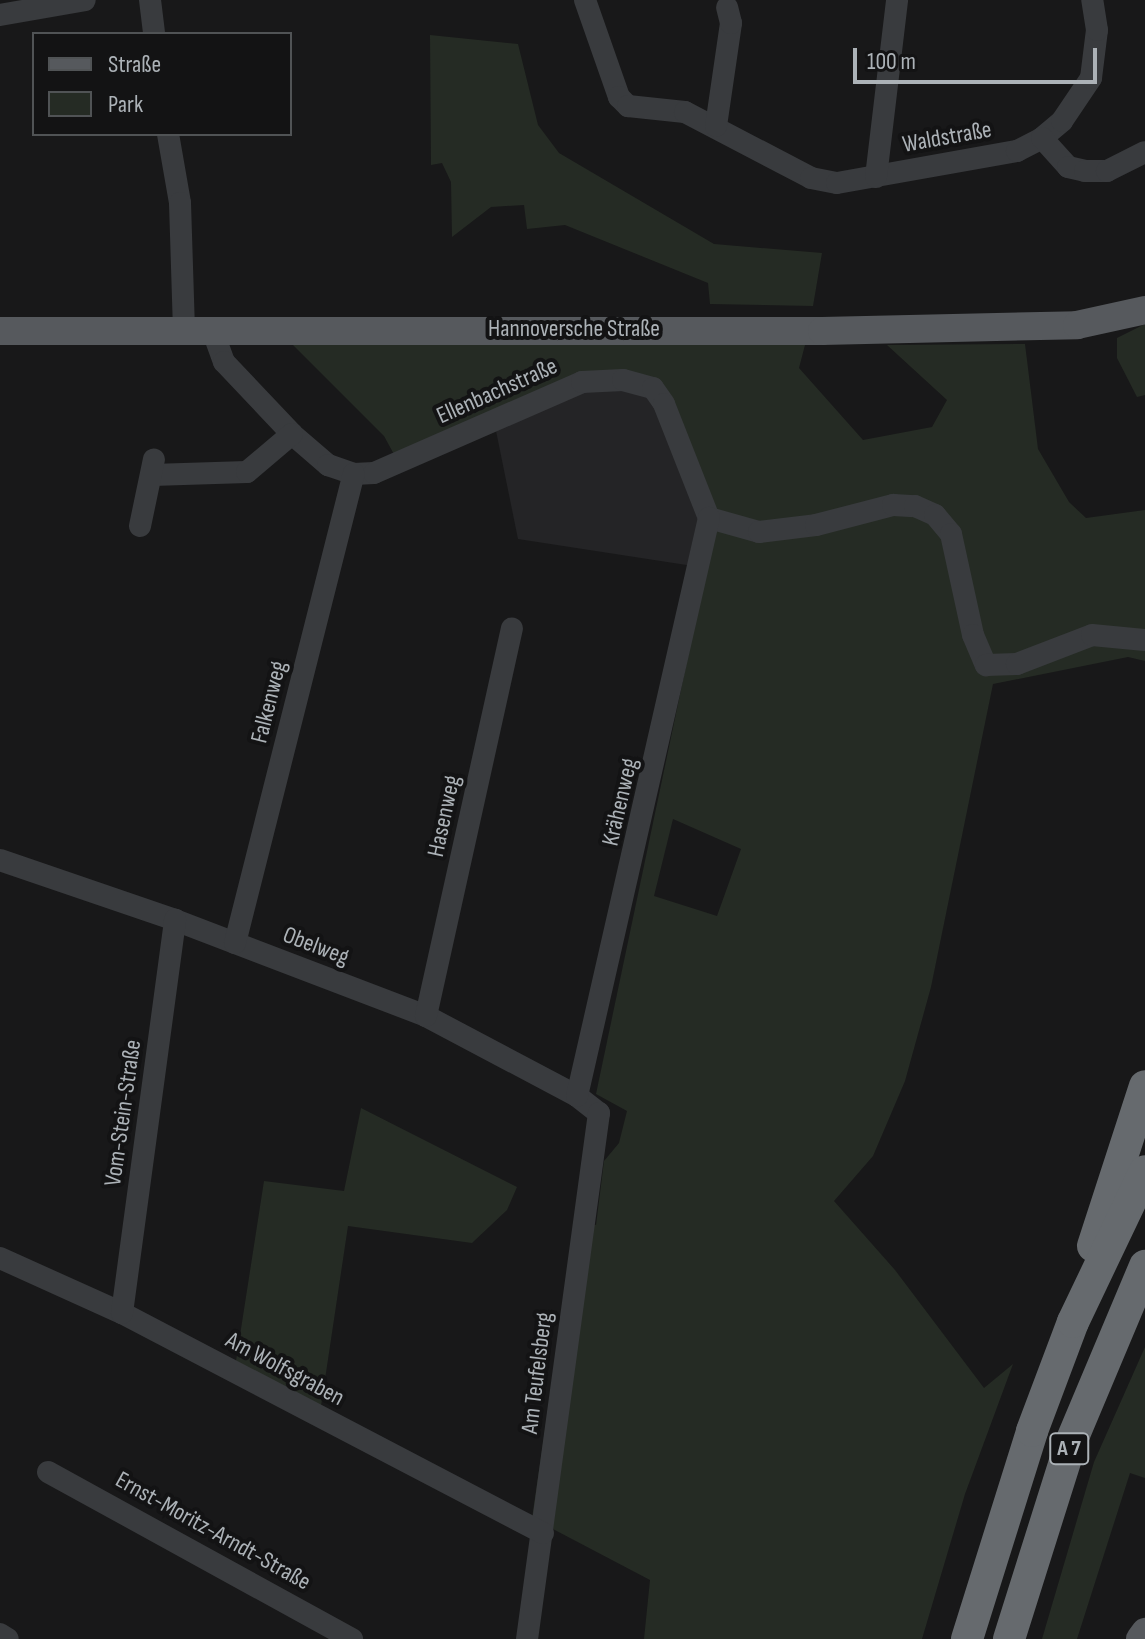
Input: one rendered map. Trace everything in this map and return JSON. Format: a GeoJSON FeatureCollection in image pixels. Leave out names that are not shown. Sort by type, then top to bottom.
{"type":"FeatureCollection","features":[{"type":"Feature","properties":{"kind":"highway"},"geometry":{"type":"LineString","coordinates":[[1073,1322],[1104,1203],[1145,1086]]}},
{"type":"Feature","properties":{"kind":"highway","name":"A 7"},"geometry":{"type":"LineString","coordinates":[[967,1639],[1032,1431],[1073,1322],[1145,1171]]}},
{"type":"Feature","properties":{"kind":"highway","name":"A 7"},"geometry":{"type":"LineString","coordinates":[[1009,1639],[1071,1442],[1145,1266]]}},
{"type":"Feature","properties":{"kind":"main road","name":"Hannoversche Straße"},"geometry":{"type":"LineString","coordinates":[[0,331],[822,331],[1077,325],[1145,310]]}},
{"type":"Feature","properties":{"kind":"main road"},"geometry":{"type":"LineString","coordinates":[[1140,1639],[1145,1632]]}},
{"type":"Feature","properties":{"kind":"street"},"geometry":{"type":"LineString","coordinates":[[0,15],[85,0]]}},
{"type":"Feature","properties":{"kind":"street"},"geometry":{"type":"LineString","coordinates":[[150,0],[154,32]]}},
{"type":"Feature","properties":{"kind":"street","name":"Waldstraße"},"geometry":{"type":"LineString","coordinates":[[585,0],[619,97],[628,106],[685,112],[811,178],[837,183],[1017,151],[1042,138],[1062,121],[1091,78],[1097,30],[1092,0]]}},
{"type":"Feature","properties":{"kind":"street"},"geometry":{"type":"LineString","coordinates":[[876,177],[897,0]]}},
{"type":"Feature","properties":{"kind":"street"},"geometry":{"type":"LineString","coordinates":[[716,126],[731,23],[727,7]]}},
{"type":"Feature","properties":{"kind":"street"},"geometry":{"type":"LineString","coordinates":[[168,136],[198,330],[292,434],[328,465],[354,474]]}},
{"type":"Feature","properties":{"kind":"street"},"geometry":{"type":"LineString","coordinates":[[1042,138],[1068,167],[1085,171],[1107,171],[1145,152]]}},
{"type":"Feature","properties":{"kind":"street","name":"Ellenbachstraße"},"geometry":{"type":"LineString","coordinates":[[354,474],[374,473],[582,382],[623,380],[653,388],[664,404],[709,518]]}},
{"type":"Feature","properties":{"kind":"street"},"geometry":{"type":"LineString","coordinates":[[140,526],[153,467],[247,472],[292,434]]}},
{"type":"Feature","properties":{"kind":"street","name":"Falkenweg"},"geometry":{"type":"LineString","coordinates":[[235,943],[354,474]]}},
{"type":"Feature","properties":{"kind":"street"},"geometry":{"type":"LineString","coordinates":[[709,518],[759,532],[816,525],[893,505],[915,506],[935,515],[951,534],[973,635],[986,665],[1017,664],[1092,635],[1145,640]]}},
{"type":"Feature","properties":{"kind":"street","name":"Krähenweg"},"geometry":{"type":"LineString","coordinates":[[577,1096],[709,518]]}},
{"type":"Feature","properties":{"kind":"street","name":"Hasenweg"},"geometry":{"type":"LineString","coordinates":[[426,1016],[512,628]]}},
{"type":"Feature","properties":{"kind":"street","name":"Obelweg"},"geometry":{"type":"LineString","coordinates":[[0,860],[175,920],[426,1016],[577,1096],[599,1113]]}},
{"type":"Feature","properties":{"kind":"street","name":"Vom-Stein-Straße"},"geometry":{"type":"LineString","coordinates":[[122,1313],[175,920]]}},
{"type":"Feature","properties":{"kind":"street","name":"Am Teufelsberg"},"geometry":{"type":"LineString","coordinates":[[527,1639],[599,1113]]}},
{"type":"Feature","properties":{"kind":"street"},"geometry":{"type":"LineString","coordinates":[[0,1259],[0,1270]]}},
{"type":"Feature","properties":{"kind":"street","name":"Am Wolfsgraben"},"geometry":{"type":"LineString","coordinates":[[0,1259],[122,1313],[543,1533]]}},
{"type":"Feature","properties":{"kind":"street","name":"Ernst-Moritz-Arndt-Straße"},"geometry":{"type":"LineString","coordinates":[[48,1472],[352,1639]]}},
{"type":"Feature","properties":{"kind":"street"},"geometry":{"type":"LineString","coordinates":[[0,1634],[8,1639]]}},
{"type":"Feature","properties":{"kind":"shaded area"},"geometry":{"type":"Polygon","coordinates":[[[583,376],[660,383],[711,501],[706,568],[518,539],[493,416],[583,376]]]}},
{"type":"Feature","properties":{"kind":"green space"},"geometry":{"type":"Polygon","coordinates":[[[430,35],[518,44],[538,125],[559,153],[714,244],[822,253],[813,306],[710,304],[708,283],[565,225],[527,229],[524,205],[491,207],[452,237],[451,182],[442,163],[431,165],[430,35]]]}},
{"type":"Feature","properties":{"kind":"green space"},"geometry":{"type":"Polygon","coordinates":[[[1145,324],[1145,395],[1137,397],[1117,358],[1117,338],[1145,324]]]}},
{"type":"Feature","properties":{"kind":"green space"},"geometry":{"type":"Polygon","coordinates":[[[291,343],[805,345],[799,368],[863,440],[932,427],[947,400],[887,345],[1025,344],[1038,449],[1069,502],[1086,518],[1145,510],[1145,661],[1128,657],[993,684],[931,987],[905,1081],[873,1156],[834,1201],[895,1270],[984,1388],[1013,1364],[965,1494],[922,1639],[644,1639],[650,1580],[532,1518],[576,1218],[596,1225],[604,1161],[619,1143],[627,1111],[596,1094],[711,547],[677,413],[627,373],[396,458],[384,436],[291,343]],[[673,819],[654,896],[717,916],[741,849],[673,819]]]}},
{"type":"Feature","properties":{"kind":"green space"},"geometry":{"type":"Polygon","coordinates":[[[361,1108],[517,1187],[507,1210],[472,1243],[348,1226],[321,1406],[236,1361],[264,1181],[344,1191],[361,1108]]]}},
{"type":"Feature","properties":{"kind":"green space"},"geometry":{"type":"Polygon","coordinates":[[[1145,1347],[1145,1478],[1130,1473],[1077,1639],[1042,1639],[1094,1462],[1145,1347]]]}}]}
